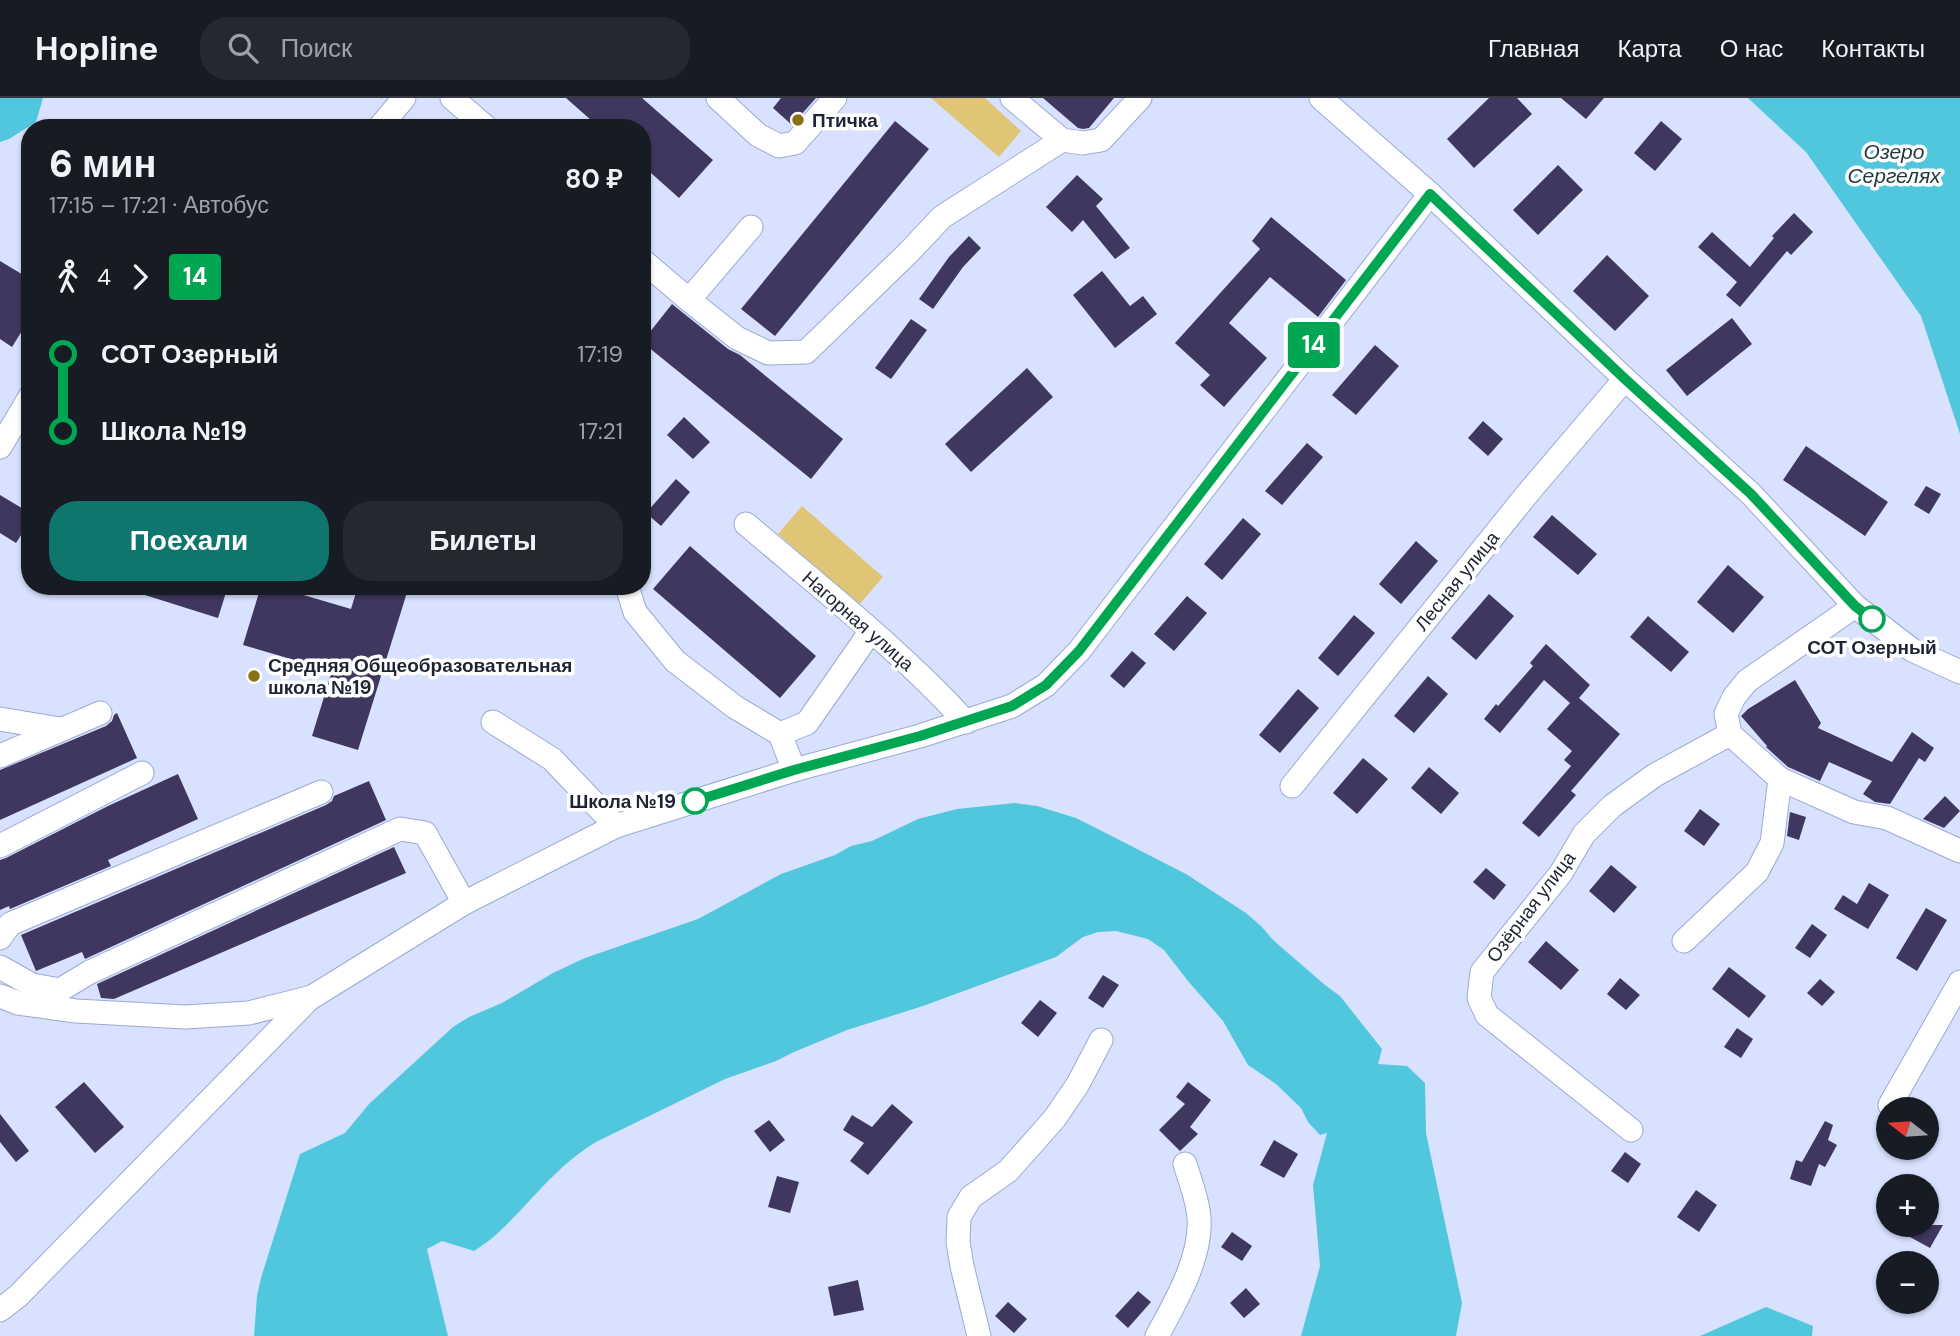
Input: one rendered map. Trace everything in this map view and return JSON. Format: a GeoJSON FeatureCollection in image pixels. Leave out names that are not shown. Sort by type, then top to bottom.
{"type":"FeatureCollection","features":[{"type":"Feature","properties":{"kind":"street"},"geometry":{"type":"LineString","coordinates":[[386,119],[404,98]]}},
{"type":"Feature","properties":{"kind":"street"},"geometry":{"type":"LineString","coordinates":[[452,98],[476,119]]}},
{"type":"Feature","properties":{"kind":"street"},"geometry":{"type":"LineString","coordinates":[[718,98],[758,135],[779,146],[795,143],[835,98]]}},
{"type":"Feature","properties":{"kind":"street"},"geometry":{"type":"LineString","coordinates":[[1012,98],[1062,140],[1083,144],[1101,140],[1140,98]]}},
{"type":"Feature","properties":{"kind":"street"},"geometry":{"type":"LineString","coordinates":[[1321,98],[1430,194],[1751,494],[1855,606],[1912,650],[1960,672]]}},
{"type":"Feature","properties":{"kind":"street"},"geometry":{"type":"LineString","coordinates":[[651,268],[737,338],[768,353],[806,352],[942,217],[1062,140]]}},
{"type":"Feature","properties":{"kind":"street"},"geometry":{"type":"LineString","coordinates":[[0,1310],[18,1296],[312,997],[464,903],[616,826],[794,770],[966,722],[1012,706],[1046,685],[1079,651],[1430,194]]}},
{"type":"Feature","properties":{"kind":"street"},"geometry":{"type":"LineString","coordinates":[[689,300],[751,227]]}},
{"type":"Feature","properties":{"kind":"street","name":"Лесная улица"},"geometry":{"type":"LineString","coordinates":[[1292,786],[1528,493],[1625,379]]}},
{"type":"Feature","properties":{"kind":"street"},"geometry":{"type":"LineString","coordinates":[[0,447],[21,412]]}},
{"type":"Feature","properties":{"kind":"street","name":"Нагорная улица"},"geometry":{"type":"LineString","coordinates":[[746,524],[941,694],[966,722]]}},
{"type":"Feature","properties":{"kind":"street"},"geometry":{"type":"LineString","coordinates":[[630,595],[635,611],[675,661],[735,707],[780,734],[794,770]]}},
{"type":"Feature","properties":{"kind":"street"},"geometry":{"type":"LineString","coordinates":[[1855,606],[1747,681],[1734,697],[1726,714],[1730,734],[1780,779],[1854,812],[1887,818],[1960,850]]}},
{"type":"Feature","properties":{"kind":"street"},"geometry":{"type":"LineString","coordinates":[[780,734],[807,723],[871,631]]}},
{"type":"Feature","properties":{"kind":"street"},"geometry":{"type":"LineString","coordinates":[[0,756],[100,713]]}},
{"type":"Feature","properties":{"kind":"street"},"geometry":{"type":"LineString","coordinates":[[0,719],[60,729]]}},
{"type":"Feature","properties":{"kind":"street"},"geometry":{"type":"LineString","coordinates":[[493,722],[552,759],[616,826]]}},
{"type":"Feature","properties":{"kind":"street","name":"Озёрная улица"},"geometry":{"type":"LineString","coordinates":[[1631,1130],[1487,1015],[1479,998],[1482,972],[1561,873],[1584,834],[1612,806],[1655,775],[1730,734]]}},
{"type":"Feature","properties":{"kind":"street"},"geometry":{"type":"LineString","coordinates":[[0,846],[142,773]]}},
{"type":"Feature","properties":{"kind":"street"},"geometry":{"type":"LineString","coordinates":[[1684,941],[1757,872],[1772,842],[1780,779]]}},
{"type":"Feature","properties":{"kind":"street"},"geometry":{"type":"LineString","coordinates":[[0,938],[10,924],[321,792]]}},
{"type":"Feature","properties":{"kind":"street"},"geometry":{"type":"LineString","coordinates":[[0,996],[18,1003],[57,999],[90,972],[400,829],[425,833],[464,903]]}},
{"type":"Feature","properties":{"kind":"street"},"geometry":{"type":"LineString","coordinates":[[0,967],[76,1011],[185,1017],[249,1013],[312,997]]}},
{"type":"Feature","properties":{"kind":"street"},"geometry":{"type":"LineString","coordinates":[[1895,1097],[1960,982]]}},
{"type":"Feature","properties":{"kind":"street"},"geometry":{"type":"LineString","coordinates":[[979,1336],[962,1266],[958,1242],[959,1217],[971,1197],[1008,1171],[1055,1118],[1101,1040]]}},
{"type":"Feature","properties":{"kind":"street"},"geometry":{"type":"LineString","coordinates":[[1157,1336],[1185,1284],[1196,1248],[1199,1219],[1185,1164]]}},
{"type":"Feature","properties":{"kind":"shaded area"},"geometry":{"type":"Polygon","coordinates":[[[931,98],[985,98],[1021,131],[999,157],[931,98]]]}},
{"type":"Feature","properties":{"kind":"shaded area"},"geometry":{"type":"Polygon","coordinates":[[[802,506],[883,577],[859,605],[778,534],[802,506]]]}},
{"type":"Feature","properties":{"kind":"water"},"geometry":{"type":"Polygon","coordinates":[[[0,98],[43,98],[37,119],[21,119],[21,131],[0,142],[0,98]]]}},
{"type":"Feature","properties":{"kind":"water","name":"Озеро Сергелях"},"geometry":{"type":"Polygon","coordinates":[[[1748,98],[1960,98],[1960,434],[1921,316],[1806,152],[1748,98]]]}},
{"type":"Feature","properties":{"kind":"water"},"geometry":{"type":"Polygon","coordinates":[[[1015,803],[1037,806],[1076,818],[1186,874],[1246,913],[1273,940],[1340,996],[1382,1049],[1378,1064],[1407,1066],[1425,1083],[1426,1133],[1462,1303],[1456,1336],[1301,1336],[1320,1266],[1313,1185],[1327,1133],[1320,1135],[1308,1122],[1301,1108],[1276,1084],[1248,1065],[1223,1021],[1164,950],[1148,939],[1116,931],[1098,932],[1083,937],[1056,957],[923,1006],[847,1030],[776,1061],[725,1079],[596,1142],[569,1162],[497,1234],[474,1251],[442,1241],[427,1249],[448,1336],[254,1336],[261,1278],[300,1154],[345,1133],[369,1104],[453,1027],[585,958],[698,919],[781,874],[835,855],[851,846],[872,841],[918,819],[957,809],[1015,803]]]}},
{"type":"Feature","properties":{"kind":"water"},"geometry":{"type":"Polygon","coordinates":[[[1766,1307],[1813,1326],[1812,1336],[1700,1336],[1766,1307]]]}},
{"type":"Feature","properties":{"kind":"building"},"geometry":{"type":"Polygon","coordinates":[[[566,98],[642,98],[713,160],[679,198],[651,173],[651,119],[590,119],[566,98]]]}},
{"type":"Feature","properties":{"kind":"building","name":"Птичка"},"geometry":{"type":"Polygon","coordinates":[[[781,98],[816,98],[792,125],[773,108],[781,98]]]}},
{"type":"Feature","properties":{"kind":"building"},"geometry":{"type":"Polygon","coordinates":[[[1043,98],[1114,98],[1089,128],[1083,129],[1078,128],[1043,98]]]}},
{"type":"Feature","properties":{"kind":"building"},"geometry":{"type":"Polygon","coordinates":[[[1489,98],[1517,98],[1532,114],[1474,168],[1447,139],[1489,98]]]}},
{"type":"Feature","properties":{"kind":"building"},"geometry":{"type":"Polygon","coordinates":[[[1561,98],[1604,98],[1586,119],[1561,98]]]}},
{"type":"Feature","properties":{"kind":"building"},"geometry":{"type":"Polygon","coordinates":[[[895,121],[929,149],[775,336],[741,309],[895,121]]]}},
{"type":"Feature","properties":{"kind":"building"},"geometry":{"type":"Polygon","coordinates":[[[1661,121],[1682,139],[1655,171],[1634,153],[1661,121]]]}},
{"type":"Feature","properties":{"kind":"building"},"geometry":{"type":"Polygon","coordinates":[[[1558,165],[1583,190],[1538,235],[1513,210],[1558,165]]]}},
{"type":"Feature","properties":{"kind":"building"},"geometry":{"type":"Polygon","coordinates":[[[1077,175],[1103,199],[1096,206],[1130,248],[1115,259],[1083,220],[1072,232],[1046,207],[1077,175]]]}},
{"type":"Feature","properties":{"kind":"building"},"geometry":{"type":"Polygon","coordinates":[[[1794,213],[1813,232],[1791,255],[1787,251],[1740,307],[1726,295],[1737,282],[1698,247],[1712,232],[1750,267],[1774,238],[1772,236],[1794,213]]]}},
{"type":"Feature","properties":{"kind":"building"},"geometry":{"type":"Polygon","coordinates":[[[1271,217],[1346,280],[1318,317],[1270,277],[1229,323],[1267,358],[1224,407],[1200,385],[1210,375],[1175,343],[1260,249],[1252,241],[1271,217]]]}},
{"type":"Feature","properties":{"kind":"building"},"geometry":{"type":"Polygon","coordinates":[[[969,236],[981,248],[963,267],[933,309],[919,299],[949,257],[969,236]]]}},
{"type":"Feature","properties":{"kind":"building"},"geometry":{"type":"Polygon","coordinates":[[[1607,255],[1649,296],[1615,331],[1573,291],[1607,255]]]}},
{"type":"Feature","properties":{"kind":"building"},"geometry":{"type":"Polygon","coordinates":[[[0,261],[21,274],[21,332],[12,347],[0,339],[0,261]]]}},
{"type":"Feature","properties":{"kind":"building"},"geometry":{"type":"Polygon","coordinates":[[[1102,271],[1130,306],[1143,296],[1157,314],[1115,348],[1073,295],[1102,271]]]}},
{"type":"Feature","properties":{"kind":"building"},"geometry":{"type":"Polygon","coordinates":[[[672,304],[728,349],[740,355],[843,439],[811,479],[651,349],[651,331],[672,304]]]}},
{"type":"Feature","properties":{"kind":"building"},"geometry":{"type":"Polygon","coordinates":[[[1732,318],[1752,344],[1687,396],[1666,370],[1732,318]]]}},
{"type":"Feature","properties":{"kind":"building"},"geometry":{"type":"Polygon","coordinates":[[[911,319],[927,330],[891,379],[875,368],[911,319]]]}},
{"type":"Feature","properties":{"kind":"building"},"geometry":{"type":"Polygon","coordinates":[[[1375,345],[1399,366],[1356,415],[1332,395],[1375,345]]]}},
{"type":"Feature","properties":{"kind":"building"},"geometry":{"type":"Polygon","coordinates":[[[1027,368],[1053,397],[971,472],[945,444],[1027,368]]]}},
{"type":"Feature","properties":{"kind":"building"},"geometry":{"type":"Polygon","coordinates":[[[684,417],[710,442],[693,459],[667,435],[684,417]]]}},
{"type":"Feature","properties":{"kind":"building"},"geometry":{"type":"Polygon","coordinates":[[[1483,421],[1503,439],[1488,456],[1468,438],[1483,421]]]}},
{"type":"Feature","properties":{"kind":"building"},"geometry":{"type":"Polygon","coordinates":[[[1307,443],[1323,457],[1282,505],[1265,491],[1307,443]]]}},
{"type":"Feature","properties":{"kind":"building"},"geometry":{"type":"Polygon","coordinates":[[[1806,446],[1888,502],[1865,536],[1783,480],[1806,446]]]}},
{"type":"Feature","properties":{"kind":"building"},"geometry":{"type":"Polygon","coordinates":[[[676,479],[690,492],[661,526],[651,517],[651,507],[676,479]]]}},
{"type":"Feature","properties":{"kind":"building"},"geometry":{"type":"Polygon","coordinates":[[[1926,486],[1941,494],[1929,514],[1914,505],[1926,486]]]}},
{"type":"Feature","properties":{"kind":"building"},"geometry":{"type":"Polygon","coordinates":[[[0,495],[21,508],[21,535],[16,543],[0,533],[0,495]]]}},
{"type":"Feature","properties":{"kind":"building"},"geometry":{"type":"Polygon","coordinates":[[[1552,515],[1597,554],[1578,575],[1533,537],[1552,515]]]}},
{"type":"Feature","properties":{"kind":"building"},"geometry":{"type":"Polygon","coordinates":[[[1243,518],[1261,534],[1222,580],[1204,564],[1243,518]]]}},
{"type":"Feature","properties":{"kind":"building"},"geometry":{"type":"Polygon","coordinates":[[[1416,541],[1438,561],[1401,604],[1379,584],[1416,541]]]}},
{"type":"Feature","properties":{"kind":"building"},"geometry":{"type":"Polygon","coordinates":[[[690,546],[816,656],[780,698],[653,589],[690,546]]]}},
{"type":"Feature","properties":{"kind":"building"},"geometry":{"type":"Polygon","coordinates":[[[1728,565],[1764,597],[1733,633],[1697,602],[1728,565]]]}},
{"type":"Feature","properties":{"kind":"building"},"geometry":{"type":"Polygon","coordinates":[[[1489,594],[1514,616],[1476,660],[1451,638],[1489,594]]]}},
{"type":"Feature","properties":{"kind":"building"},"geometry":{"type":"Polygon","coordinates":[[[145,595],[225,595],[218,618],[145,595]]]}},
{"type":"Feature","properties":{"kind":"building"},"geometry":{"type":"Polygon","coordinates":[[[258,595],[304,595],[351,609],[355,595],[406,595],[358,750],[312,736],[332,671],[243,645],[258,595]]]}},
{"type":"Feature","properties":{"kind":"building"},"geometry":{"type":"Polygon","coordinates":[[[1187,596],[1207,613],[1174,651],[1154,634],[1187,596]]]}},
{"type":"Feature","properties":{"kind":"building"},"geometry":{"type":"Polygon","coordinates":[[[1354,615],[1375,633],[1338,676],[1318,658],[1354,615]]]}},
{"type":"Feature","properties":{"kind":"building"},"geometry":{"type":"Polygon","coordinates":[[[1648,616],[1689,652],[1671,672],[1630,637],[1648,616]]]}},
{"type":"Feature","properties":{"kind":"building"},"geometry":{"type":"Polygon","coordinates":[[[1546,644],[1590,685],[1579,698],[1620,734],[1571,791],[1576,795],[1539,837],[1522,823],[1571,766],[1564,760],[1572,751],[1547,729],[1570,703],[1544,680],[1500,733],[1484,719],[1533,666],[1530,663],[1546,644]]]}},
{"type":"Feature","properties":{"kind":"building"},"geometry":{"type":"Polygon","coordinates":[[[1132,651],[1146,663],[1124,688],[1110,676],[1132,651]]]}},
{"type":"Feature","properties":{"kind":"building"},"geometry":{"type":"Polygon","coordinates":[[[1428,676],[1448,694],[1414,733],[1394,716],[1428,676]]]}},
{"type":"Feature","properties":{"kind":"building"},"geometry":{"type":"Polygon","coordinates":[[[1795,680],[1821,723],[1818,728],[1892,762],[1912,732],[1934,748],[1925,762],[1919,758],[1890,804],[1875,802],[1863,794],[1872,781],[1829,762],[1820,781],[1788,767],[1766,747],[1741,716],[1795,680]]]}},
{"type":"Feature","properties":{"kind":"building"},"geometry":{"type":"Polygon","coordinates":[[[1298,689],[1319,708],[1280,753],[1259,735],[1298,689]]]}},
{"type":"Feature","properties":{"kind":"building"},"geometry":{"type":"Polygon","coordinates":[[[117,713],[137,758],[0,820],[0,770],[106,726],[117,713]]]}},
{"type":"Feature","properties":{"kind":"building"},"geometry":{"type":"Polygon","coordinates":[[[1363,758],[1388,779],[1357,814],[1333,793],[1363,758]]]}},
{"type":"Feature","properties":{"kind":"building"},"geometry":{"type":"Polygon","coordinates":[[[1429,767],[1459,793],[1441,814],[1411,788],[1429,767]]]}},
{"type":"Feature","properties":{"kind":"building"},"geometry":{"type":"Polygon","coordinates":[[[178,774],[198,819],[108,860],[111,866],[10,909],[9,906],[0,910],[0,860],[178,774]]]}},
{"type":"Feature","properties":{"kind":"building"},"geometry":{"type":"Polygon","coordinates":[[[369,781],[386,820],[85,959],[82,952],[36,971],[21,935],[326,805],[334,796],[369,781]]]}},
{"type":"Feature","properties":{"kind":"building"},"geometry":{"type":"Polygon","coordinates":[[[1945,796],[1960,811],[1944,828],[1923,819],[1945,796]]]}},
{"type":"Feature","properties":{"kind":"building"},"geometry":{"type":"Polygon","coordinates":[[[1700,809],[1720,824],[1704,846],[1684,831],[1700,809]]]}},
{"type":"Feature","properties":{"kind":"building"},"geometry":{"type":"Polygon","coordinates":[[[1790,812],[1806,817],[1799,840],[1787,836],[1790,812]]]}},
{"type":"Feature","properties":{"kind":"building"},"geometry":{"type":"Polygon","coordinates":[[[394,847],[406,873],[114,999],[101,998],[97,984],[394,847]]]}},
{"type":"Feature","properties":{"kind":"building"},"geometry":{"type":"Polygon","coordinates":[[[1611,865],[1637,887],[1614,913],[1589,891],[1611,865]]]}},
{"type":"Feature","properties":{"kind":"building"},"geometry":{"type":"Polygon","coordinates":[[[1486,868],[1506,885],[1494,900],[1473,882],[1486,868]]]}},
{"type":"Feature","properties":{"kind":"building"},"geometry":{"type":"Polygon","coordinates":[[[1869,883],[1889,895],[1868,929],[1834,909],[1843,895],[1857,904],[1869,883]]]}},
{"type":"Feature","properties":{"kind":"building"},"geometry":{"type":"Polygon","coordinates":[[[1926,908],[1947,920],[1917,971],[1896,958],[1926,908]]]}},
{"type":"Feature","properties":{"kind":"building"},"geometry":{"type":"Polygon","coordinates":[[[1812,924],[1827,935],[1810,958],[1795,948],[1812,924]]]}},
{"type":"Feature","properties":{"kind":"building"},"geometry":{"type":"Polygon","coordinates":[[[1546,941],[1579,970],[1561,990],[1528,962],[1546,941]]]}},
{"type":"Feature","properties":{"kind":"building"},"geometry":{"type":"Polygon","coordinates":[[[1729,967],[1766,996],[1749,1018],[1712,989],[1729,967]]]}},
{"type":"Feature","properties":{"kind":"building"},"geometry":{"type":"Polygon","coordinates":[[[1103,975],[1119,985],[1103,1008],[1088,998],[1103,975]]]}},
{"type":"Feature","properties":{"kind":"building"},"geometry":{"type":"Polygon","coordinates":[[[1620,978],[1640,995],[1626,1010],[1607,994],[1620,978]]]}},
{"type":"Feature","properties":{"kind":"building"},"geometry":{"type":"Polygon","coordinates":[[[1820,979],[1835,992],[1822,1006],[1807,993],[1820,979]]]}},
{"type":"Feature","properties":{"kind":"building"},"geometry":{"type":"Polygon","coordinates":[[[1040,1000],[1057,1013],[1038,1037],[1021,1023],[1040,1000]]]}},
{"type":"Feature","properties":{"kind":"building"},"geometry":{"type":"Polygon","coordinates":[[[1737,1028],[1753,1039],[1741,1058],[1724,1047],[1737,1028]]]}},
{"type":"Feature","properties":{"kind":"building"},"geometry":{"type":"Polygon","coordinates":[[[84,1082],[124,1127],[95,1153],[55,1107],[84,1082]]]}},
{"type":"Feature","properties":{"kind":"building"},"geometry":{"type":"Polygon","coordinates":[[[1188,1082],[1211,1100],[1190,1127],[1198,1134],[1180,1151],[1159,1130],[1185,1104],[1176,1097],[1188,1082]]]}},
{"type":"Feature","properties":{"kind":"building"},"geometry":{"type":"Polygon","coordinates":[[[892,1104],[913,1122],[868,1175],[850,1161],[864,1143],[843,1130],[852,1115],[872,1127],[892,1104]]]}},
{"type":"Feature","properties":{"kind":"building"},"geometry":{"type":"Polygon","coordinates":[[[0,1114],[29,1151],[16,1162],[0,1142],[0,1114]]]}},
{"type":"Feature","properties":{"kind":"building"},"geometry":{"type":"Polygon","coordinates":[[[769,1120],[785,1140],[770,1152],[754,1131],[769,1120]]]}},
{"type":"Feature","properties":{"kind":"building"},"geometry":{"type":"Polygon","coordinates":[[[1825,1121],[1833,1125],[1828,1140],[1837,1145],[1825,1167],[1819,1164],[1811,1186],[1790,1179],[1796,1160],[1802,1162],[1825,1121]]]}},
{"type":"Feature","properties":{"kind":"building"},"geometry":{"type":"Polygon","coordinates":[[[1274,1140],[1298,1154],[1284,1178],[1260,1165],[1274,1140]]]}},
{"type":"Feature","properties":{"kind":"building"},"geometry":{"type":"Polygon","coordinates":[[[1625,1152],[1641,1164],[1628,1183],[1611,1171],[1625,1152]]]}},
{"type":"Feature","properties":{"kind":"building"},"geometry":{"type":"Polygon","coordinates":[[[777,1176],[799,1182],[790,1213],[768,1207],[777,1176]]]}},
{"type":"Feature","properties":{"kind":"building"},"geometry":{"type":"Polygon","coordinates":[[[1696,1190],[1717,1205],[1699,1232],[1677,1217],[1696,1190]]]}},
{"type":"Feature","properties":{"kind":"building"},"geometry":{"type":"Polygon","coordinates":[[[1232,1232],[1252,1246],[1242,1261],[1221,1247],[1232,1232]]]}},
{"type":"Feature","properties":{"kind":"building"},"geometry":{"type":"Polygon","coordinates":[[[1910,1237],[1936,1237],[1930,1248],[1910,1237]]]}},
{"type":"Feature","properties":{"kind":"building"},"geometry":{"type":"Polygon","coordinates":[[[858,1280],[864,1310],[834,1316],[828,1287],[858,1280]]]}},
{"type":"Feature","properties":{"kind":"building"},"geometry":{"type":"Polygon","coordinates":[[[1246,1288],[1260,1304],[1244,1318],[1230,1303],[1246,1288]]]}},
{"type":"Feature","properties":{"kind":"building"},"geometry":{"type":"Polygon","coordinates":[[[1138,1291],[1151,1302],[1128,1328],[1115,1316],[1138,1291]]]}},
{"type":"Feature","properties":{"kind":"building"},"geometry":{"type":"Polygon","coordinates":[[[1008,1302],[1027,1319],[1014,1333],[995,1316],[1008,1302]]]}},
{"type":"Feature","properties":{"kind":"bus line","name":"14"},"geometry":{"type":"LineString","coordinates":[[695,801],[989,714],[1012,706],[1046,685],[1079,651],[1430,194],[1751,494],[1855,606],[1872,619]]}},
{"type":"Feature","properties":{"kind":"place","name":"Птичка"},"geometry":{"type":"Point","coordinates":[798,120]}},
{"type":"Feature","properties":{"kind":"place","name":"СОТ Озерный"},"geometry":{"type":"Point","coordinates":[1872,619]}},
{"type":"Feature","properties":{"kind":"place","name":"Средняя Общеобразовательная школа №19"},"geometry":{"type":"Point","coordinates":[254,676]}},
{"type":"Feature","properties":{"kind":"place","name":"Школа №19"},"geometry":{"type":"Point","coordinates":[695,801]}}]}
